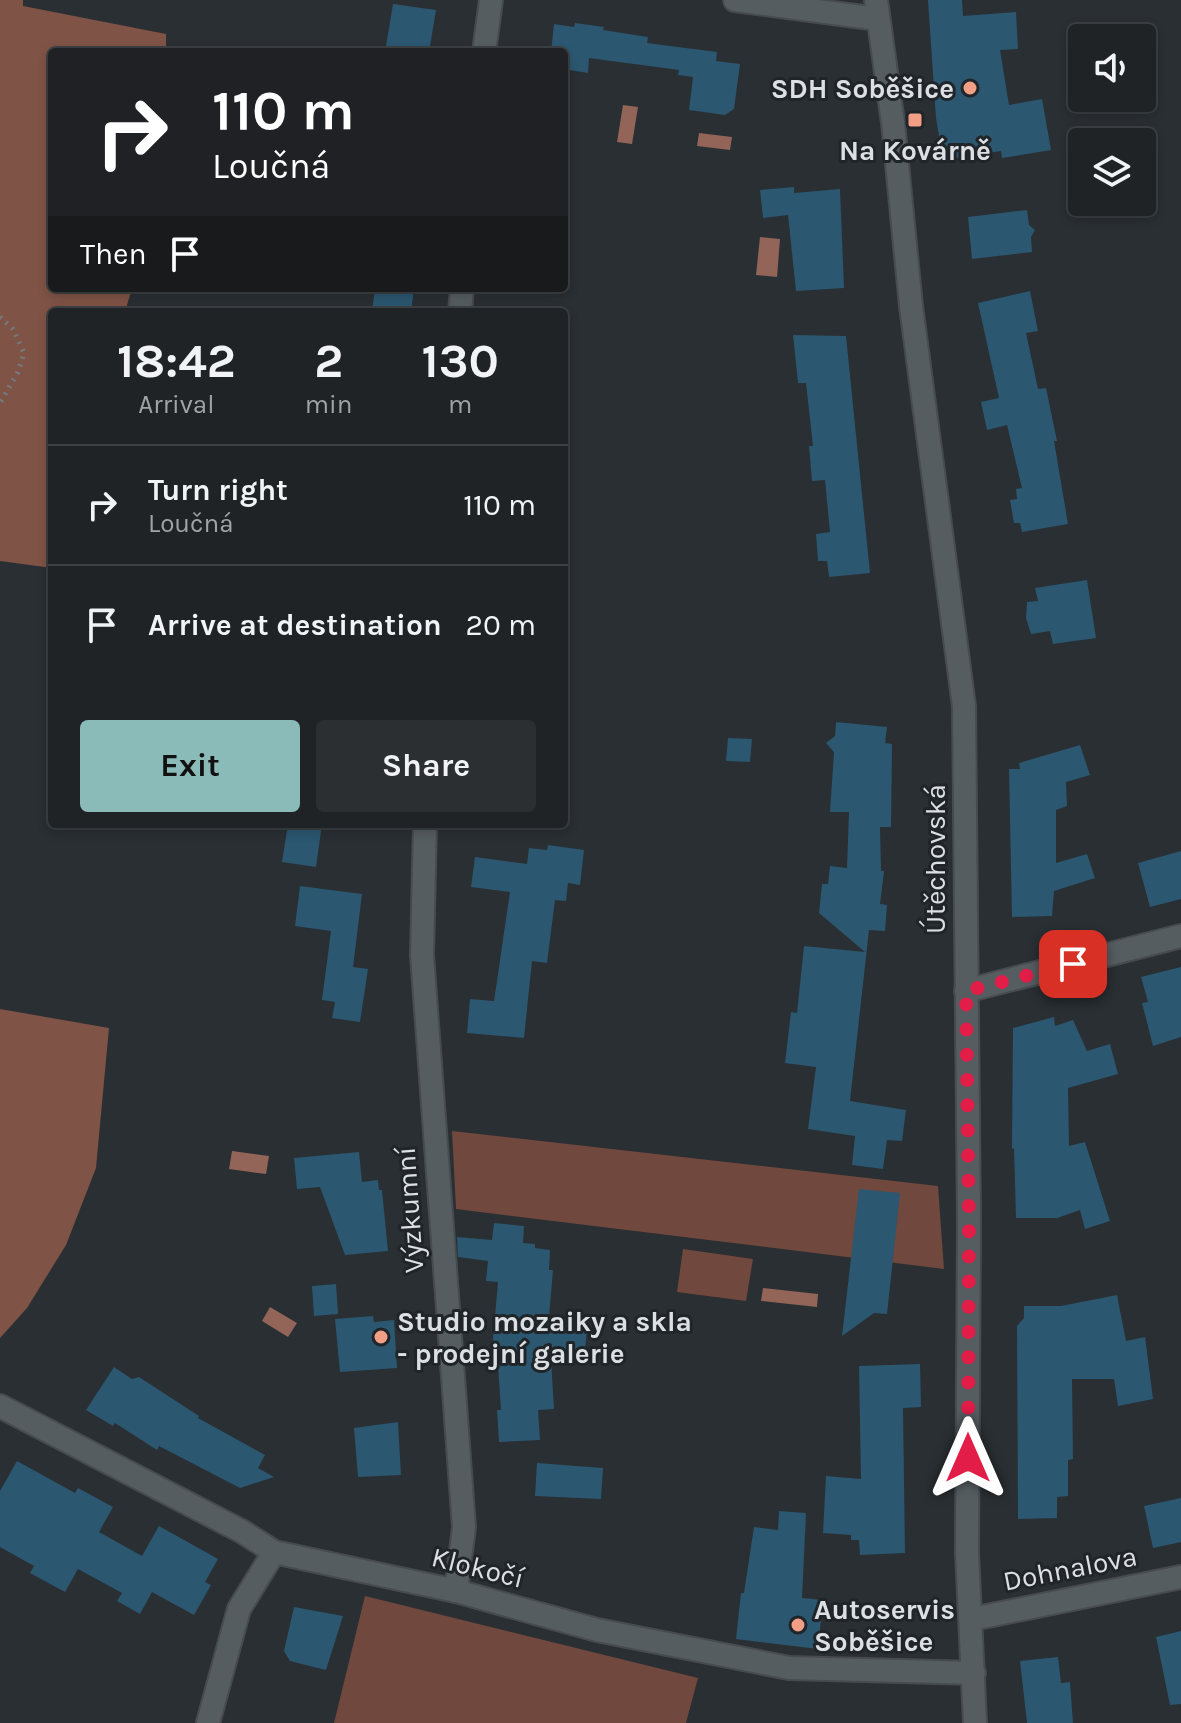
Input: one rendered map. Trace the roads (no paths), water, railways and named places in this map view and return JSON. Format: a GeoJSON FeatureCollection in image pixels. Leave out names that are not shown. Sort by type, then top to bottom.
{"type":"FeatureCollection","features":[{"type":"Feature","properties":{"kind":"street"},"geometry":{"type":"LineString","coordinates":[[485,48],[491,0]]}},
{"type":"Feature","properties":{"kind":"street"},"geometry":{"type":"LineString","coordinates":[[735,0],[877,9]]}},
{"type":"Feature","properties":{"kind":"street","name":"Útěchovská"},"geometry":{"type":"LineString","coordinates":[[877,9],[893,123],[911,306],[964,706],[969,1223],[967,1552],[975,1723]]}},
{"type":"Feature","properties":{"kind":"street","name":"Výzkumní"},"geometry":{"type":"LineString","coordinates":[[425,828],[422,955],[464,1527],[456,1591]]}},
{"type":"Feature","properties":{"kind":"street"},"geometry":{"type":"LineString","coordinates":[[966,991],[1181,936]]}},
{"type":"Feature","properties":{"kind":"street","name":"Klokočí"},"geometry":{"type":"LineString","coordinates":[[0,1406],[243,1532],[274,1552],[456,1591],[597,1630],[789,1668],[974,1673]]}},
{"type":"Feature","properties":{"kind":"street"},"geometry":{"type":"LineString","coordinates":[[208,1723],[239,1609],[274,1552]]}},
{"type":"Feature","properties":{"kind":"street","name":"Dohnalova"},"geometry":{"type":"LineString","coordinates":[[972,1619],[1181,1577]]}},
{"type":"Feature","properties":{"kind":"place","name":"SDH Soběšice"},"geometry":{"type":"Point","coordinates":[970,88]}},
{"type":"Feature","properties":{"kind":"place","name":"Na Kovárně"},"geometry":{"type":"Point","coordinates":[915,120]}},
{"type":"Feature","properties":{"kind":"place","name":"Studio mozaiky a skla - prodejní galerie"},"geometry":{"type":"Point","coordinates":[381,1337]}},
{"type":"Feature","properties":{"kind":"place","name":"Autoservis Soběšice"},"geometry":{"type":"Point","coordinates":[798,1625]}}]}
